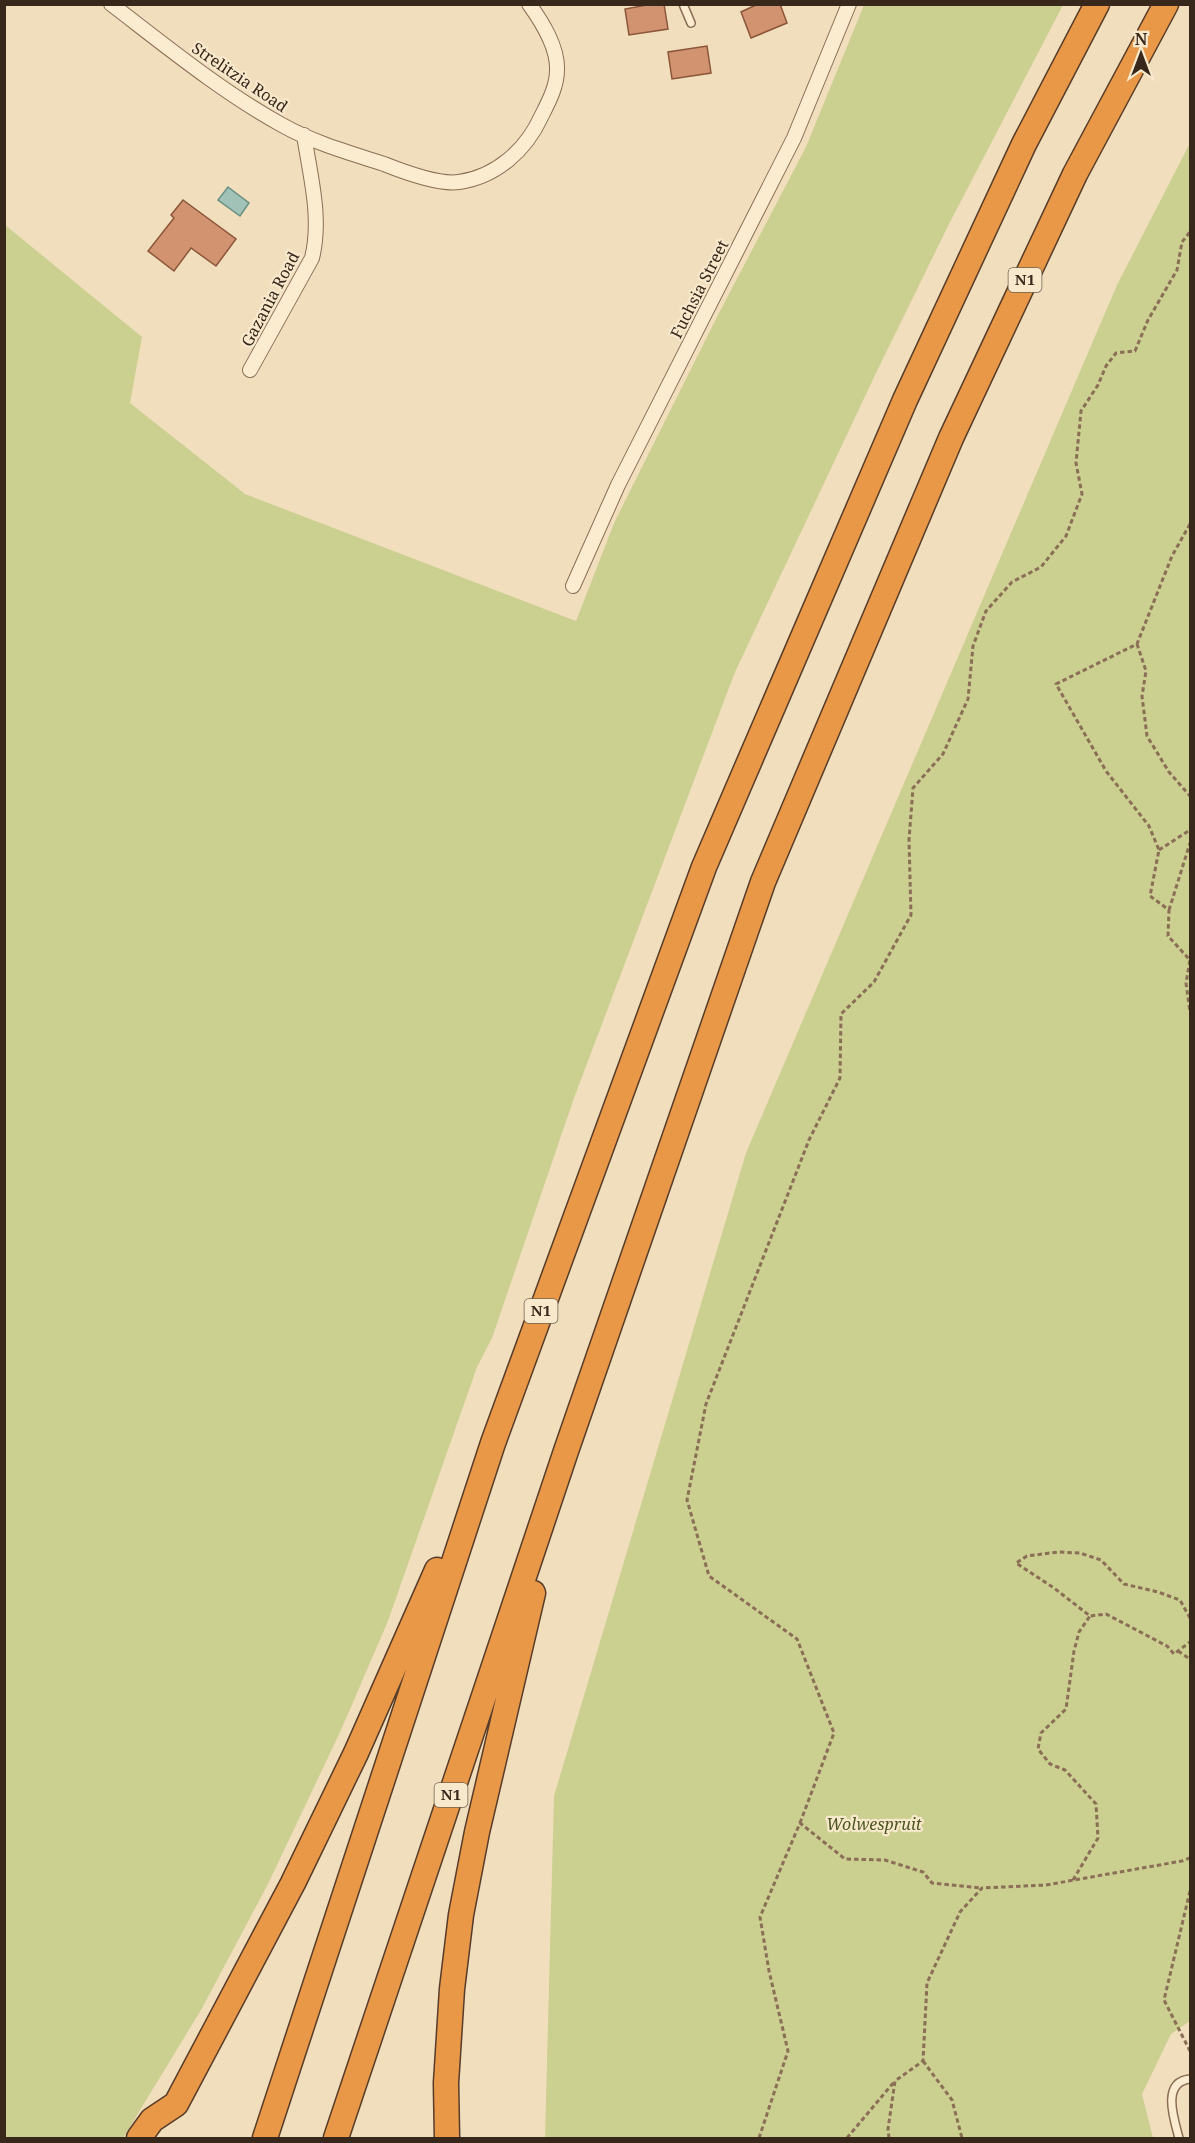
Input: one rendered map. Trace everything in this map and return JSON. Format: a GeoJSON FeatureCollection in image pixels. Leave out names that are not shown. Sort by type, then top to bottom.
{"type":"FeatureCollection","features":[{"type":"Feature","properties":{"kind":"highway","name":"N1"},"geometry":{"type":"LineString","coordinates":[[265,2139],[493,1443],[704,867],[905,400],[1024,144],[1097,4]]}},
{"type":"Feature","properties":{"kind":"highway","name":"N1"},"geometry":{"type":"LineString","coordinates":[[336,2139],[566,1450],[763,882],[951,438],[1075,174],[1166,4]]}},
{"type":"Feature","properties":{"kind":"highway"},"geometry":{"type":"LineString","coordinates":[[159,2139],[293,1883],[356,1754],[493,1443]]}},
{"type":"Feature","properties":{"kind":"highway"},"geometry":{"type":"LineString","coordinates":[[447,2139],[446,2083],[452,1989],[461,1915],[477,1832],[566,1450]]}},
{"type":"Feature","properties":{"kind":"highway"},"geometry":{"type":"LineString","coordinates":[[139,2139],[152,2120],[176,2104]]}},
{"type":"Feature","properties":{"kind":"street","name":"Strelitzia Road"},"geometry":{"type":"LineString","coordinates":[[111,4],[254,109],[304,135],[385,165],[431,179],[456,183],[480,178],[502,165],[520,150],[537,127],[552,96],[558,70],[554,50],[546,30],[529,4]]}},
{"type":"Feature","properties":{"kind":"street","name":"Fuchsia Street"},"geometry":{"type":"LineString","coordinates":[[573,586],[618,485],[794,138],[849,4]]}},
{"type":"Feature","properties":{"kind":"street","name":"Gazania Road"},"geometry":{"type":"LineString","coordinates":[[250,370],[312,258],[316,241],[317,224],[304,135]]}},
{"type":"Feature","properties":{"kind":"lane"},"geometry":{"type":"LineString","coordinates":[[683,4],[691,23]]}},
{"type":"Feature","properties":{"kind":"lane"},"geometry":{"type":"LineString","coordinates":[[1179,2139],[1170,2097],[1175,2086],[1186,2079],[1191,2079]]}},
{"type":"Feature","properties":{"kind":"path"},"geometry":{"type":"LineString","coordinates":[[759,2139],[788,2050],[769,1971],[760,1917],[800,1823],[834,1733],[796,1640],[709,1576],[687,1500],[706,1404],[809,1140],[840,1078],[842,1014],[874,982],[911,915],[909,840],[913,788],[943,754],[968,699],[973,646],[986,611],[1012,582],[1041,567],[1066,536],[1082,494],[1077,463],[1080,411],[1116,353],[1135,351],[1148,320],[1177,270],[1182,242],[1191,232]]}},
{"type":"Feature","properties":{"kind":"path"},"geometry":{"type":"LineString","coordinates":[[1191,524],[1172,556],[1137,644],[1146,671],[1142,696],[1147,736],[1169,772],[1191,796]]}},
{"type":"Feature","properties":{"kind":"path"},"geometry":{"type":"LineString","coordinates":[[1137,644],[1056,684],[1106,771],[1149,826],[1159,850],[1150,896],[1169,910]]}},
{"type":"Feature","properties":{"kind":"path"},"geometry":{"type":"LineString","coordinates":[[1159,850],[1191,830]]}},
{"type":"Feature","properties":{"kind":"path"},"geometry":{"type":"LineString","coordinates":[[1191,843],[1169,910],[1168,936],[1191,960],[1186,983],[1191,1012]]}},
{"type":"Feature","properties":{"kind":"path"},"geometry":{"type":"LineString","coordinates":[[1191,1618],[1180,1600],[1124,1584],[1101,1560],[1080,1553],[1058,1552],[1027,1556],[1016,1563],[1054,1588],[1090,1616],[1106,1614],[1167,1646],[1174,1654],[1191,1642]]}},
{"type":"Feature","properties":{"kind":"path"},"geometry":{"type":"LineString","coordinates":[[1074,1880],[1098,1838],[1096,1804],[1065,1770],[1050,1764],[1038,1749],[1041,1733],[1066,1709],[1074,1651],[1079,1632],[1090,1616]]}},
{"type":"Feature","properties":{"kind":"path"},"geometry":{"type":"LineString","coordinates":[[1178,1651],[1191,1659]]}},
{"type":"Feature","properties":{"kind":"path"},"geometry":{"type":"LineString","coordinates":[[800,1823],[845,1859],[885,1860],[923,1872],[932,1883],[982,1888],[1046,1885],[1191,1858]]}},
{"type":"Feature","properties":{"kind":"path"},"geometry":{"type":"LineString","coordinates":[[1182,1861],[1191,1862]]}},
{"type":"Feature","properties":{"kind":"path"},"geometry":{"type":"LineString","coordinates":[[962,2139],[952,2100],[923,2061],[927,1983],[960,1912],[982,1888]]}},
{"type":"Feature","properties":{"kind":"path"},"geometry":{"type":"LineString","coordinates":[[1191,1891],[1164,2000],[1191,2051]]}},
{"type":"Feature","properties":{"kind":"path"},"geometry":{"type":"LineString","coordinates":[[847,2139],[895,2081],[923,2061]]}},
{"type":"Feature","properties":{"kind":"path"},"geometry":{"type":"LineString","coordinates":[[890,2139],[888,2129],[895,2081]]}},
{"type":"Feature","properties":{"kind":"green space"},"geometry":{"type":"Polygon","coordinates":[[[864,5],[1063,5],[949,224],[735,672],[574,1098],[492,1338],[477,1367],[388,1621],[341,1730],[268,1884],[201,2010],[123,2138],[5,2138],[5,225],[142,337],[130,403],[245,494],[576,621],[615,521],[719,313],[806,147],[864,5]]]}},
{"type":"Feature","properties":{"kind":"green space","name":"Wolwespruit"},"geometry":{"type":"Polygon","coordinates":[[[1190,143],[1190,2021],[1171,2034],[1142,2094],[1153,2138],[545,2138],[554,1796],[746,1153],[1117,285],[1190,143]]]}},
{"type":"Feature","properties":{"kind":"water"},"geometry":{"type":"Polygon","coordinates":[[[228,187],[249,203],[240,216],[218,200],[228,187]]]}},
{"type":"Feature","properties":{"kind":"building"},"geometry":{"type":"Polygon","coordinates":[[[664,4],[668,29],[629,35],[625,9],[664,4]]]}},
{"type":"Feature","properties":{"kind":"building"},"geometry":{"type":"Polygon","coordinates":[[[758,4],[780,4],[787,23],[751,38],[741,12],[758,4]]]}},
{"type":"Feature","properties":{"kind":"building"},"geometry":{"type":"Polygon","coordinates":[[[707,46],[711,73],[672,79],[668,52],[707,46]]]}},
{"type":"Feature","properties":{"kind":"building"},"geometry":{"type":"Polygon","coordinates":[[[183,200],[236,239],[216,266],[191,248],[174,271],[148,251],[174,218],[171,215],[183,200]]]}}]}
